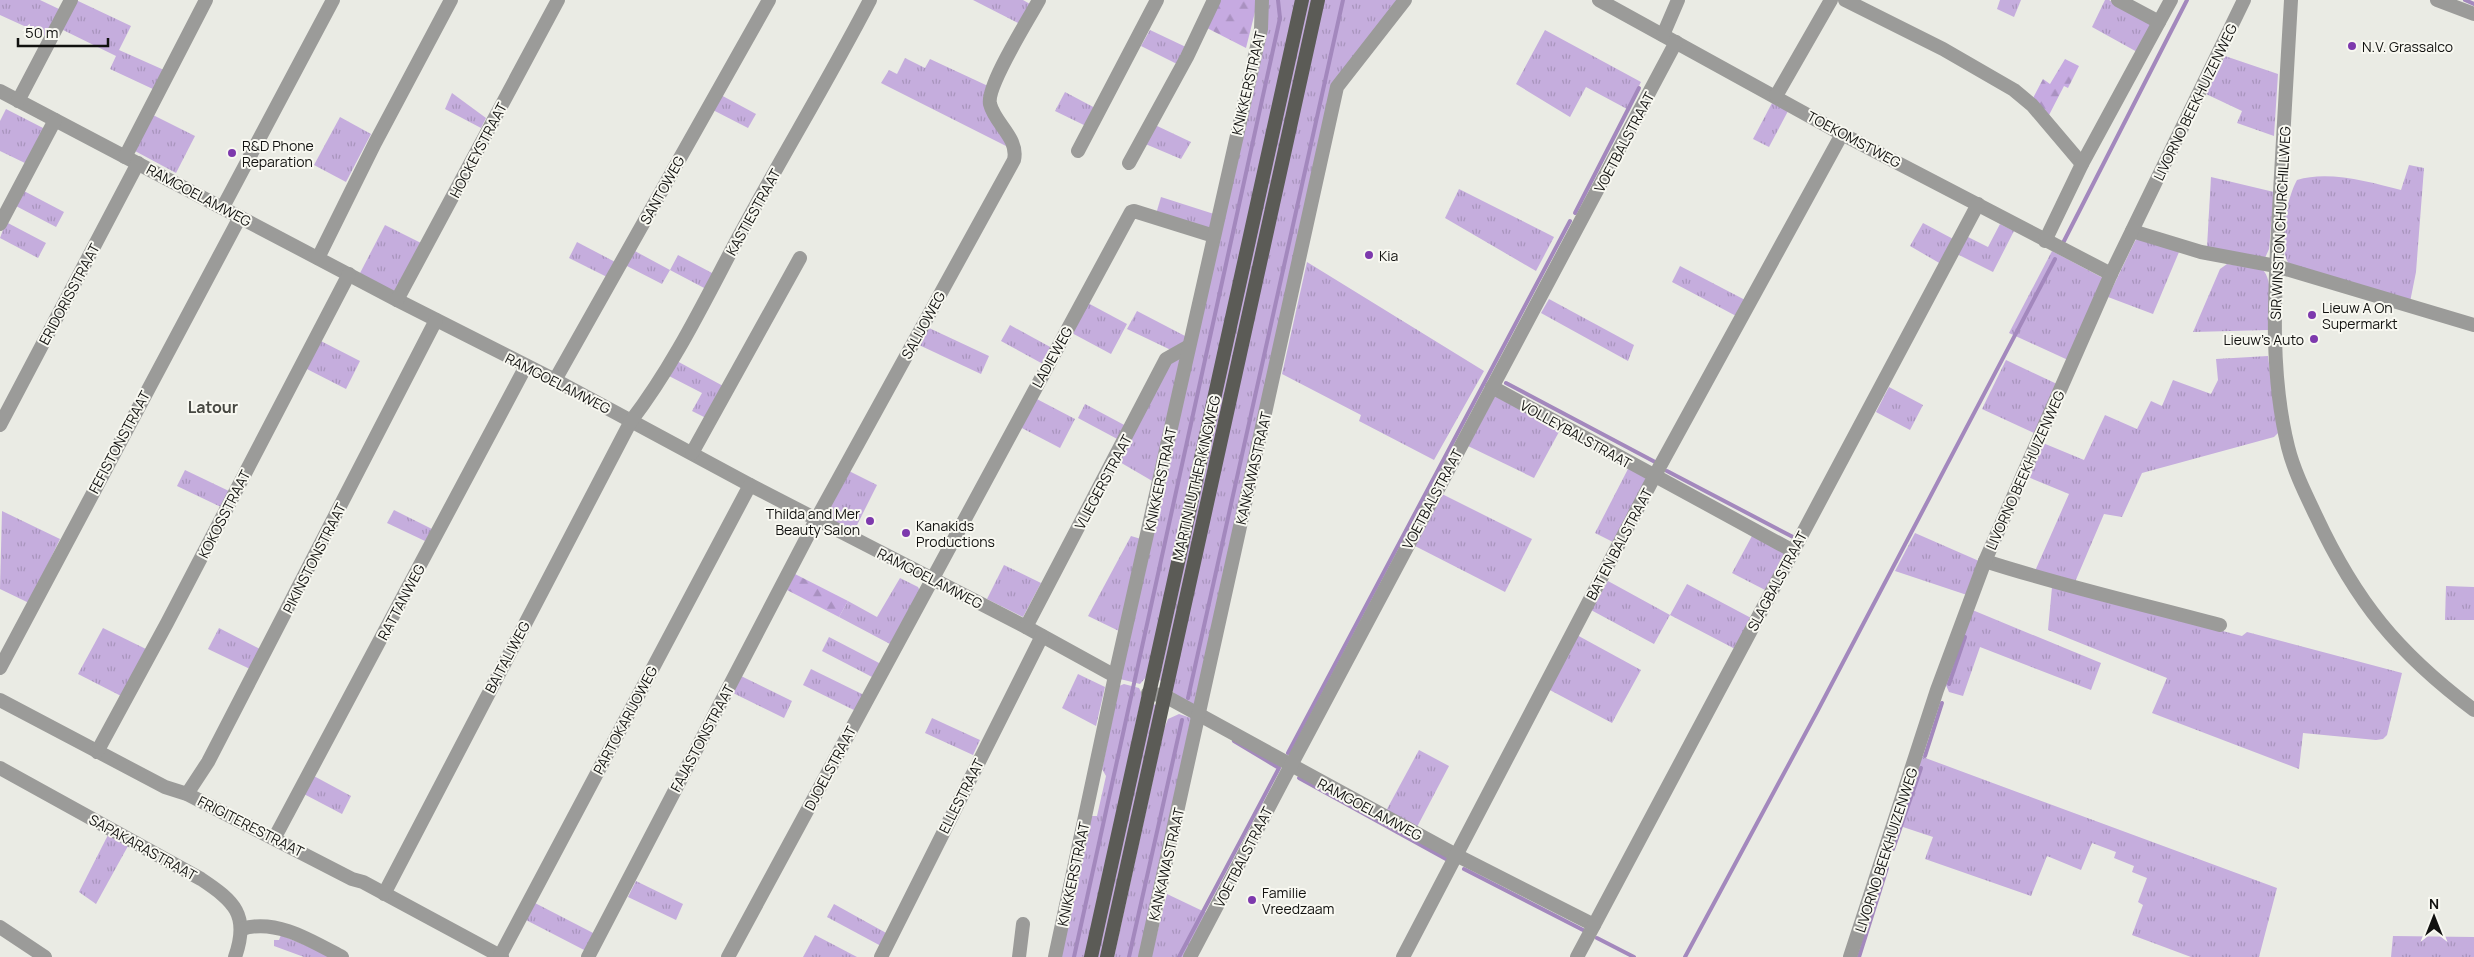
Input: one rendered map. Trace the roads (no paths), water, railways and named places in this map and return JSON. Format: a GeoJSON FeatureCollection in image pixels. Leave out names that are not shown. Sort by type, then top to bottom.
{"type":"FeatureCollection","features":[{"type":"Feature","properties":{"kind":"main road","name":"MARTIN LUTHER KINGWEG"},"geometry":{"type":"LineString","coordinates":[[1091,957],[1302,0]]}},
{"type":"Feature","properties":{"kind":"main road","name":"MARTIN LUTHER KINGWEG"},"geometry":{"type":"LineString","coordinates":[[1107,957],[1318,0]]}},
{"type":"Feature","properties":{"kind":"street"},"geometry":{"type":"LineString","coordinates":[[18,101],[71,0]]}},
{"type":"Feature","properties":{"kind":"street"},"geometry":{"type":"LineString","coordinates":[[125,157],[206,0]]}},
{"type":"Feature","properties":{"kind":"street"},"geometry":{"type":"LineString","coordinates":[[222,207],[333,0]]}},
{"type":"Feature","properties":{"kind":"street"},"geometry":{"type":"LineString","coordinates":[[318,258],[375,143],[451,0]]}},
{"type":"Feature","properties":{"kind":"street","name":"HOCKEYSTRAAT"},"geometry":{"type":"LineString","coordinates":[[397,300],[558,0]]}},
{"type":"Feature","properties":{"kind":"street","name":"SANTOWEG"},"geometry":{"type":"LineString","coordinates":[[555,380],[769,0]]}},
{"type":"Feature","properties":{"kind":"street","name":"KASTIESTRAAT"},"geometry":{"type":"LineString","coordinates":[[631,421],[650,396],[712,288],[828,80],[870,0]]}},
{"type":"Feature","properties":{"kind":"street","name":"SALIJOWEG"},"geometry":{"type":"LineString","coordinates":[[817,518],[1014,160],[1014,147],[991,108],[989,98],[1039,0]]}},
{"type":"Feature","properties":{"kind":"street"},"geometry":{"type":"LineString","coordinates":[[1078,150],[1157,0]]}},
{"type":"Feature","properties":{"kind":"street"},"geometry":{"type":"LineString","coordinates":[[1129,163],[1187,57],[1214,0]]}},
{"type":"Feature","properties":{"kind":"street","name":"KNIKKERSTRAAT"},"geometry":{"type":"LineString","coordinates":[[1055,957],[1115,676],[1261,28],[1262,0]]}},
{"type":"Feature","properties":{"kind":"street","name":"KANKAWASTRAAT"},"geometry":{"type":"LineString","coordinates":[[1145,957],[1337,87],[1405,0]]}},
{"type":"Feature","properties":{"kind":"street","name":"TOEKOMSTWEG"},"geometry":{"type":"LineString","coordinates":[[1599,0],[1842,134],[2111,274]]}},
{"type":"Feature","properties":{"kind":"street"},"geometry":{"type":"LineString","coordinates":[[1663,35],[1678,0]]}},
{"type":"Feature","properties":{"kind":"street"},"geometry":{"type":"LineString","coordinates":[[1776,96],[1831,0]]}},
{"type":"Feature","properties":{"kind":"street"},"geometry":{"type":"LineString","coordinates":[[1845,0],[1943,49],[2014,90],[2032,105],[2082,164]]}},
{"type":"Feature","properties":{"kind":"street"},"geometry":{"type":"LineString","coordinates":[[2118,0],[2159,22]]}},
{"type":"Feature","properties":{"kind":"street"},"geometry":{"type":"LineString","coordinates":[[2045,241],[2082,164],[2171,0]]}},
{"type":"Feature","properties":{"kind":"street","name":"LIVORNO BEEKHUIZENWEG"},"geometry":{"type":"LineString","coordinates":[[1850,957],[1937,690],[1985,561],[2111,274],[2244,0]]}},
{"type":"Feature","properties":{"kind":"street","name":"SIR WINSTON CHURCHILLWEG"},"geometry":{"type":"LineString","coordinates":[[2290,0],[2276,266],[2275,334],[2278,392],[2288,447],[2297,474],[2337,560],[2357,593],[2383,628],[2414,660],[2474,710]]}},
{"type":"Feature","properties":{"kind":"street"},"geometry":{"type":"LineString","coordinates":[[2437,0],[2474,14]]}},
{"type":"Feature","properties":{"kind":"street","name":"VOETBALSTRAAT"},"geometry":{"type":"LineString","coordinates":[[1190,957],[1676,42]]}},
{"type":"Feature","properties":{"kind":"street","name":"RAMGOELAMWEG"},"geometry":{"type":"LineString","coordinates":[[0,91],[397,300],[555,380],[750,485],[1026,627],[1115,676]]}},
{"type":"Feature","properties":{"kind":"street"},"geometry":{"type":"LineString","coordinates":[[0,224],[56,120]]}},
{"type":"Feature","properties":{"kind":"street","name":"BAT EN BALSTRAAT"},"geometry":{"type":"LineString","coordinates":[[1403,957],[1654,477],[1842,134]]}},
{"type":"Feature","properties":{"kind":"street","name":"ERIDORISSTRAAT"},"geometry":{"type":"LineString","coordinates":[[0,425],[138,163]]}},
{"type":"Feature","properties":{"kind":"street","name":"SLAGBALSTRAAT"},"geometry":{"type":"LineString","coordinates":[[1577,957],[1978,204]]}},
{"type":"Feature","properties":{"kind":"street","name":"LADIEWEG"},"geometry":{"type":"LineString","coordinates":[[931,579],[1131,211],[1214,236]]}},
{"type":"Feature","properties":{"kind":"street","name":"FEFISTONSTRAAT"},"geometry":{"type":"LineString","coordinates":[[0,668],[240,217]]}},
{"type":"Feature","properties":{"kind":"street"},"geometry":{"type":"LineString","coordinates":[[2132,231],[2201,252],[2276,266],[2474,326]]}},
{"type":"Feature","properties":{"kind":"street"},"geometry":{"type":"LineString","coordinates":[[692,453],[800,258]]}},
{"type":"Feature","properties":{"kind":"street","name":"KOKOSSTRAAT"},"geometry":{"type":"LineString","coordinates":[[97,752],[167,623],[349,274]]}},
{"type":"Feature","properties":{"kind":"street","name":"PIKINSTONSTRAAT"},"geometry":{"type":"LineString","coordinates":[[187,794],[208,762],[436,320]]}},
{"type":"Feature","properties":{"kind":"street","name":"VLIEGERSTRAAT"},"geometry":{"type":"LineString","coordinates":[[1026,627],[1166,359],[1189,346]]}},
{"type":"Feature","properties":{"kind":"street","name":"RATTANWEG"},"geometry":{"type":"LineString","coordinates":[[275,837],[526,366]]}},
{"type":"Feature","properties":{"kind":"street","name":"VOLLEYBALSTRAAT"},"geometry":{"type":"LineString","coordinates":[[1492,387],[1654,477],[1793,551]]}},
{"type":"Feature","properties":{"kind":"street","name":"BAITALIWEG"},"geometry":{"type":"LineString","coordinates":[[384,894],[631,421]]}},
{"type":"Feature","properties":{"kind":"street","name":"PARTOKARIJOWEG"},"geometry":{"type":"LineString","coordinates":[[501,956],[750,485]]}},
{"type":"Feature","properties":{"kind":"street","name":"FAJASTONSTRAAT"},"geometry":{"type":"LineString","coordinates":[[588,957],[817,518]]}},
{"type":"Feature","properties":{"kind":"street"},"geometry":{"type":"LineString","coordinates":[[1985,561],[2045,580],[2077,586],[2220,625]]}},
{"type":"Feature","properties":{"kind":"street","name":"DJOELSTRAAT"},"geometry":{"type":"LineString","coordinates":[[728,957],[931,579]]}},
{"type":"Feature","properties":{"kind":"street","name":"ELLESTRAAT"},"geometry":{"type":"LineString","coordinates":[[881,957],[1042,636]]}},
{"type":"Feature","properties":{"kind":"street","name":"RAMGOELAMWEG"},"geometry":{"type":"LineString","coordinates":[[1148,693],[1165,696],[1456,855],[1594,925]]}},
{"type":"Feature","properties":{"kind":"street","name":"FRIGITERESTRAAT"},"geometry":{"type":"LineString","coordinates":[[0,700],[165,787],[187,794],[275,837],[501,956]]}},
{"type":"Feature","properties":{"kind":"street","name":"SAPAKARASTRAAT"},"geometry":{"type":"LineString","coordinates":[[0,768],[202,879],[226,896],[238,910],[242,929]]}},
{"type":"Feature","properties":{"kind":"street"},"geometry":{"type":"LineString","coordinates":[[1019,957],[1024,924]]}},
{"type":"Feature","properties":{"kind":"street"},"geometry":{"type":"LineString","coordinates":[[235,957],[242,929],[260,925],[287,930],[342,957]]}},
{"type":"Feature","properties":{"kind":"street"},"geometry":{"type":"LineString","coordinates":[[0,927],[45,957]]}},
{"type":"Feature","properties":{"kind":"waterway"},"geometry":{"type":"LineString","coordinates":[[1074,957],[1280,18],[1278,0]]}},
{"type":"Feature","properties":{"kind":"waterway"},"geometry":{"type":"LineString","coordinates":[[1188,698],[1343,0]]}},
{"type":"Feature","properties":{"kind":"waterway"},"geometry":{"type":"LineString","coordinates":[[2064,241],[2187,0]]}},
{"type":"Feature","properties":{"kind":"waterway"},"geometry":{"type":"LineString","coordinates":[[2465,0],[2474,4]]}},
{"type":"Feature","properties":{"kind":"waterway"},"geometry":{"type":"LineString","coordinates":[[1575,213],[1639,88]]}},
{"type":"Feature","properties":{"kind":"waterway"},"geometry":{"type":"LineString","coordinates":[[1288,753],[1570,221]]}},
{"type":"Feature","properties":{"kind":"waterway"},"geometry":{"type":"LineString","coordinates":[[1685,957],[1818,710],[2055,259]]}},
{"type":"Feature","properties":{"kind":"waterway"},"geometry":{"type":"LineString","coordinates":[[1506,383],[1657,463]]}},
{"type":"Feature","properties":{"kind":"waterway"},"geometry":{"type":"LineString","coordinates":[[1667,471],[1793,537]]}},
{"type":"Feature","properties":{"kind":"waterway"},"geometry":{"type":"LineString","coordinates":[[1949,684],[1965,637]]}},
{"type":"Feature","properties":{"kind":"waterway"},"geometry":{"type":"LineString","coordinates":[[1925,756],[1942,703]]}},
{"type":"Feature","properties":{"kind":"waterway"},"geometry":{"type":"LineString","coordinates":[[1129,957],[1182,720]]}},
{"type":"Feature","properties":{"kind":"waterway"},"geometry":{"type":"LineString","coordinates":[[1179,957],[1279,768],[1234,741]]}},
{"type":"Feature","properties":{"kind":"waterway"},"geometry":{"type":"LineString","coordinates":[[1893,849],[1921,768]]}},
{"type":"Feature","properties":{"kind":"waterway"},"geometry":{"type":"LineString","coordinates":[[1299,778],[1446,859]]}},
{"type":"Feature","properties":{"kind":"waterway"},"geometry":{"type":"LineString","coordinates":[[1859,957],[1887,868]]}},
{"type":"Feature","properties":{"kind":"waterway"},"geometry":{"type":"LineString","coordinates":[[1464,869],[1583,930]]}},
{"type":"Feature","properties":{"kind":"waterway"},"geometry":{"type":"LineString","coordinates":[[1597,938],[1634,957]]}},
{"type":"Feature","properties":{"kind":"place","name":"N.V. Grassalco"},"geometry":{"type":"Point","coordinates":[2352,46]}},
{"type":"Feature","properties":{"kind":"place","name":"R&D Phone Reparation"},"geometry":{"type":"Point","coordinates":[232,153]}},
{"type":"Feature","properties":{"kind":"place","name":"Kia"},"geometry":{"type":"Point","coordinates":[1369,255]}},
{"type":"Feature","properties":{"kind":"place","name":"Lieuw A On Supermarkt"},"geometry":{"type":"Point","coordinates":[2312,315]}},
{"type":"Feature","properties":{"kind":"place","name":"Lieuw's Auto"},"geometry":{"type":"Point","coordinates":[2314,339]}},
{"type":"Feature","properties":{"kind":"place","name":"Thilda and Mer Beauty Salon"},"geometry":{"type":"Point","coordinates":[870,521]}},
{"type":"Feature","properties":{"kind":"place","name":"Kanakids Productions"},"geometry":{"type":"Point","coordinates":[906,533]}},
{"type":"Feature","properties":{"kind":"place","name":"Familie Vreedzaam"},"geometry":{"type":"Point","coordinates":[1252,900]}},
{"type":"Feature","properties":{"kind":"district","name":"Latour"},"geometry":{"type":"Point","coordinates":[213,407]}}]}
